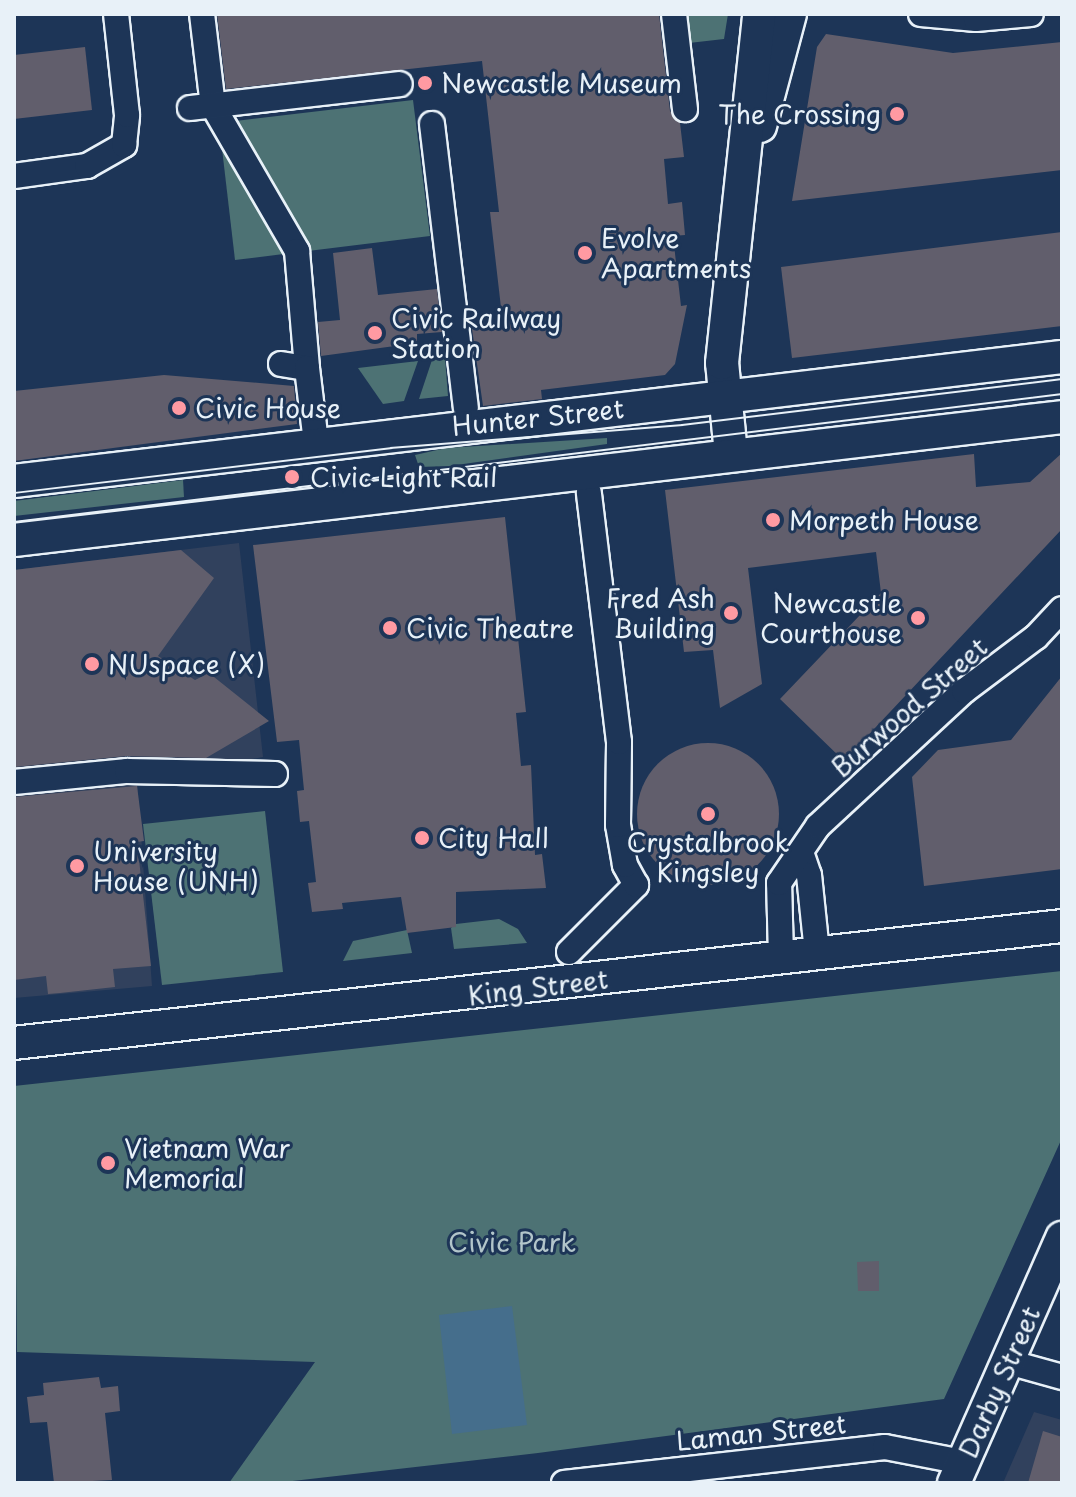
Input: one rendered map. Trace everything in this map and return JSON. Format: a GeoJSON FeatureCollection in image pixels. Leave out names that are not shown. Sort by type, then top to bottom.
{"type":"FeatureCollection","features":[{"type":"Feature","properties":{"kind":"main road"},"geometry":{"type":"LineString","coordinates":[[731,454],[722,363],[759,14]]}},
{"type":"Feature","properties":{"kind":"main road"},"geometry":{"type":"LineString","coordinates":[[741,195],[790,14]]}},
{"type":"Feature","properties":{"kind":"main road","name":"Hunter Street"},"geometry":{"type":"LineString","coordinates":[[14,481],[316,442],[725,398],[1062,357]]}},
{"type":"Feature","properties":{"kind":"main road"},"geometry":{"type":"LineString","coordinates":[[14,540],[1062,417]]}},
{"type":"Feature","properties":{"kind":"main road","name":"King Street"},"geometry":{"type":"LineString","coordinates":[[14,1043],[1060,927]]}},
{"type":"Feature","properties":{"kind":"main road","name":"Darby Street"},"geometry":{"type":"LineString","coordinates":[[959,1472],[1062,1238]]}},
{"type":"Feature","properties":{"kind":"street"},"geometry":{"type":"LineString","coordinates":[[14,176],[87,166],[124,145],[127,115],[116,14]]}},
{"type":"Feature","properties":{"kind":"street"},"geometry":{"type":"LineString","coordinates":[[202,14],[202,107],[297,251],[316,442]]}},
{"type":"Feature","properties":{"kind":"street"},"geometry":{"type":"LineString","coordinates":[[674,14],[685,109]]}},
{"type":"Feature","properties":{"kind":"street"},"geometry":{"type":"LineString","coordinates":[[921,14],[976,19],[1031,14]]}},
{"type":"Feature","properties":{"kind":"street"},"geometry":{"type":"LineString","coordinates":[[202,107],[400,84]]}},
{"type":"Feature","properties":{"kind":"street"},"geometry":{"type":"LineString","coordinates":[[432,124],[466,408]]}},
{"type":"Feature","properties":{"kind":"street"},"geometry":{"type":"LineString","coordinates":[[281,364],[307,368]]}},
{"type":"Feature","properties":{"kind":"street"},"geometry":{"type":"LineString","coordinates":[[569,952],[636,885],[625,865],[618,825],[619,742],[589,493]]}},
{"type":"Feature","properties":{"kind":"street","name":"Burwood Street"},"geometry":{"type":"LineString","coordinates":[[781,957],[779,883],[802,855],[818,826],[964,691],[1036,637],[1062,609]]}},
{"type":"Feature","properties":{"kind":"street"},"geometry":{"type":"LineString","coordinates":[[14,782],[127,771],[275,774]]}},
{"type":"Feature","properties":{"kind":"street"},"geometry":{"type":"LineString","coordinates":[[802,855],[809,875],[817,953]]}},
{"type":"Feature","properties":{"kind":"street"},"geometry":{"type":"LineString","coordinates":[[1008,1362],[1062,1377]]}},
{"type":"Feature","properties":{"kind":"street","name":"Laman Street"},"geometry":{"type":"LineString","coordinates":[[564,1483],[885,1447],[959,1472]]}},
{"type":"Feature","properties":{"kind":"shaded area"},"geometry":{"type":"Polygon","coordinates":[[[239,543],[263,757],[137,780],[152,986],[14,998],[14,570],[239,543]]]}},
{"type":"Feature","properties":{"kind":"shaded area"},"geometry":{"type":"Polygon","coordinates":[[[512,1306],[527,1425],[452,1434],[439,1315],[512,1306]]]}},
{"type":"Feature","properties":{"kind":"shaded area"},"geometry":{"type":"Polygon","coordinates":[[[1034,1412],[1062,1420],[1062,1483],[1003,1483],[1034,1412]]]}},
{"type":"Feature","properties":{"kind":"green space"},"geometry":{"type":"Polygon","coordinates":[[[686,14],[728,14],[724,39],[689,43],[686,14]]]}},
{"type":"Feature","properties":{"kind":"green space"},"geometry":{"type":"Polygon","coordinates":[[[413,100],[430,236],[235,260],[219,123],[413,100]]]}},
{"type":"Feature","properties":{"kind":"green space"},"geometry":{"type":"Polygon","coordinates":[[[445,358],[448,396],[419,399],[432,360],[445,358]]]}},
{"type":"Feature","properties":{"kind":"green space"},"geometry":{"type":"Polygon","coordinates":[[[418,361],[404,401],[383,404],[358,368],[418,361]]]}},
{"type":"Feature","properties":{"kind":"green space"},"geometry":{"type":"Polygon","coordinates":[[[607,438],[607,444],[449,466],[419,467],[415,455],[446,448],[607,438]]]}},
{"type":"Feature","properties":{"kind":"green space"},"geometry":{"type":"Polygon","coordinates":[[[183,480],[184,497],[14,516],[14,501],[183,480]]]}},
{"type":"Feature","properties":{"kind":"green space"},"geometry":{"type":"Polygon","coordinates":[[[265,811],[283,972],[162,985],[143,824],[265,811]]]}},
{"type":"Feature","properties":{"kind":"green space"},"geometry":{"type":"Polygon","coordinates":[[[499,919],[518,929],[527,943],[454,949],[451,928],[456,924],[499,919]]]}},
{"type":"Feature","properties":{"kind":"green space"},"geometry":{"type":"Polygon","coordinates":[[[407,930],[412,953],[343,961],[353,941],[407,930]]]}},
{"type":"Feature","properties":{"kind":"green space","name":"Civic Park"},"geometry":{"type":"Polygon","coordinates":[[[1062,971],[1062,1138],[944,1399],[538,1453],[275,1483],[229,1483],[315,1362],[17,1352],[14,1086],[1062,971]]]}},
{"type":"Feature","properties":{"kind":"building"},"geometry":{"type":"Polygon","coordinates":[[[217,14],[659,14],[670,111],[680,123],[684,157],[664,159],[668,204],[682,202],[685,235],[673,236],[681,306],[687,305],[675,364],[665,375],[541,390],[542,399],[483,406],[472,329],[503,325],[490,212],[499,212],[482,61],[226,89],[217,14]]]}},
{"type":"Feature","properties":{"kind":"building","name":"The Crossing"},"geometry":{"type":"Polygon","coordinates":[[[826,34],[953,53],[1062,42],[1062,170],[792,201],[817,47],[826,34]]]}},
{"type":"Feature","properties":{"kind":"building"},"geometry":{"type":"Polygon","coordinates":[[[85,47],[92,110],[14,119],[14,55],[85,47]]]}},
{"type":"Feature","properties":{"kind":"building"},"geometry":{"type":"Polygon","coordinates":[[[1062,232],[1062,326],[792,358],[781,267],[1062,232]]]}},
{"type":"Feature","properties":{"kind":"building"},"geometry":{"type":"Polygon","coordinates":[[[372,248],[378,295],[437,289],[442,332],[417,334],[417,343],[321,356],[318,322],[340,320],[333,253],[372,248]]]}},
{"type":"Feature","properties":{"kind":"building"},"geometry":{"type":"Polygon","coordinates":[[[164,375],[294,386],[297,424],[14,461],[14,391],[164,375]]]}},
{"type":"Feature","properties":{"kind":"building","name":"Newcastle Courthouse"},"geometry":{"type":"Polygon","coordinates":[[[1062,453],[1062,529],[844,761],[780,699],[881,593],[876,552],[748,568],[762,684],[720,708],[713,650],[684,652],[665,490],[974,454],[976,487],[1030,482],[1062,453]]]}},
{"type":"Feature","properties":{"kind":"building"},"geometry":{"type":"Polygon","coordinates":[[[505,517],[526,712],[516,713],[521,766],[531,765],[535,855],[542,854],[546,888],[456,892],[456,927],[407,933],[401,897],[342,903],[343,909],[312,912],[308,883],[316,882],[309,821],[300,822],[297,791],[304,790],[299,740],[277,742],[253,545],[505,517]]]}},
{"type":"Feature","properties":{"kind":"building","name":"NUspace (X)"},"geometry":{"type":"Polygon","coordinates":[[[181,550],[214,578],[158,656],[195,680],[209,673],[269,721],[206,758],[126,756],[14,767],[14,570],[181,550]]]}},
{"type":"Feature","properties":{"kind":"building"},"geometry":{"type":"Polygon","coordinates":[[[1062,676],[1062,869],[924,886],[912,777],[938,750],[1011,740],[1062,676]]]}},
{"type":"Feature","properties":{"kind":"building","name":"Crystalbrook Kingsley"},"geometry":{"type":"Polygon","coordinates":[[[708,743],[735,749],[758,764],[773,787],[779,814],[773,841],[758,864],[735,879],[708,885],[681,879],[658,864],[643,841],[637,814],[643,787],[658,764],[681,749],[708,743]]]}},
{"type":"Feature","properties":{"kind":"building","name":"University House (UNH)"},"geometry":{"type":"Polygon","coordinates":[[[137,786],[144,841],[137,842],[151,966],[113,969],[115,987],[60,993],[48,994],[46,976],[14,980],[14,797],[137,786]]]}},
{"type":"Feature","properties":{"kind":"building"},"geometry":{"type":"Polygon","coordinates":[[[879,1261],[879,1291],[858,1291],[857,1262],[879,1261]]]}},
{"type":"Feature","properties":{"kind":"building"},"geometry":{"type":"Polygon","coordinates":[[[99,1377],[101,1388],[118,1386],[120,1411],[105,1413],[112,1480],[54,1483],[47,1422],[30,1423],[27,1397],[44,1395],[43,1383],[99,1377]]]}},
{"type":"Feature","properties":{"kind":"building"},"geometry":{"type":"Polygon","coordinates":[[[1043,1431],[1062,1437],[1062,1483],[1028,1483],[1043,1431]]]}},
{"type":"Feature","properties":{"kind":"tram line"},"geometry":{"type":"LineString","coordinates":[[14,493],[391,448],[682,425],[1062,379]]}},
{"type":"Feature","properties":{"kind":"tram line"},"geometry":{"type":"LineString","coordinates":[[14,522],[1062,394]]}},
{"type":"Feature","properties":{"kind":"place","name":"Newcastle Museum"},"geometry":{"type":"Point","coordinates":[425,83]}},
{"type":"Feature","properties":{"kind":"place","name":"The Crossing"},"geometry":{"type":"Point","coordinates":[897,114]}},
{"type":"Feature","properties":{"kind":"place","name":"Evolve Apartments"},"geometry":{"type":"Point","coordinates":[585,253]}},
{"type":"Feature","properties":{"kind":"place","name":"Civic Railway Station"},"geometry":{"type":"Point","coordinates":[375,333]}},
{"type":"Feature","properties":{"kind":"place","name":"Civic House"},"geometry":{"type":"Point","coordinates":[179,408]}},
{"type":"Feature","properties":{"kind":"place","name":"Civic Light Rail"},"geometry":{"type":"Point","coordinates":[292,477]}},
{"type":"Feature","properties":{"kind":"place","name":"Morpeth House"},"geometry":{"type":"Point","coordinates":[773,520]}},
{"type":"Feature","properties":{"kind":"place","name":"Fred Ash Building"},"geometry":{"type":"Point","coordinates":[731,613]}},
{"type":"Feature","properties":{"kind":"place","name":"Newcastle Courthouse"},"geometry":{"type":"Point","coordinates":[918,618]}},
{"type":"Feature","properties":{"kind":"place","name":"Civic Theatre"},"geometry":{"type":"Point","coordinates":[390,628]}},
{"type":"Feature","properties":{"kind":"place","name":"NUspace (X)"},"geometry":{"type":"Point","coordinates":[92,664]}},
{"type":"Feature","properties":{"kind":"place","name":"Crystalbrook Kingsley"},"geometry":{"type":"Point","coordinates":[708,814]}},
{"type":"Feature","properties":{"kind":"place","name":"City Hall"},"geometry":{"type":"Point","coordinates":[422,838]}},
{"type":"Feature","properties":{"kind":"place","name":"University House (UNH)"},"geometry":{"type":"Point","coordinates":[77,866]}},
{"type":"Feature","properties":{"kind":"place","name":"Vietnam War Memorial"},"geometry":{"type":"Point","coordinates":[108,1163]}}]}
